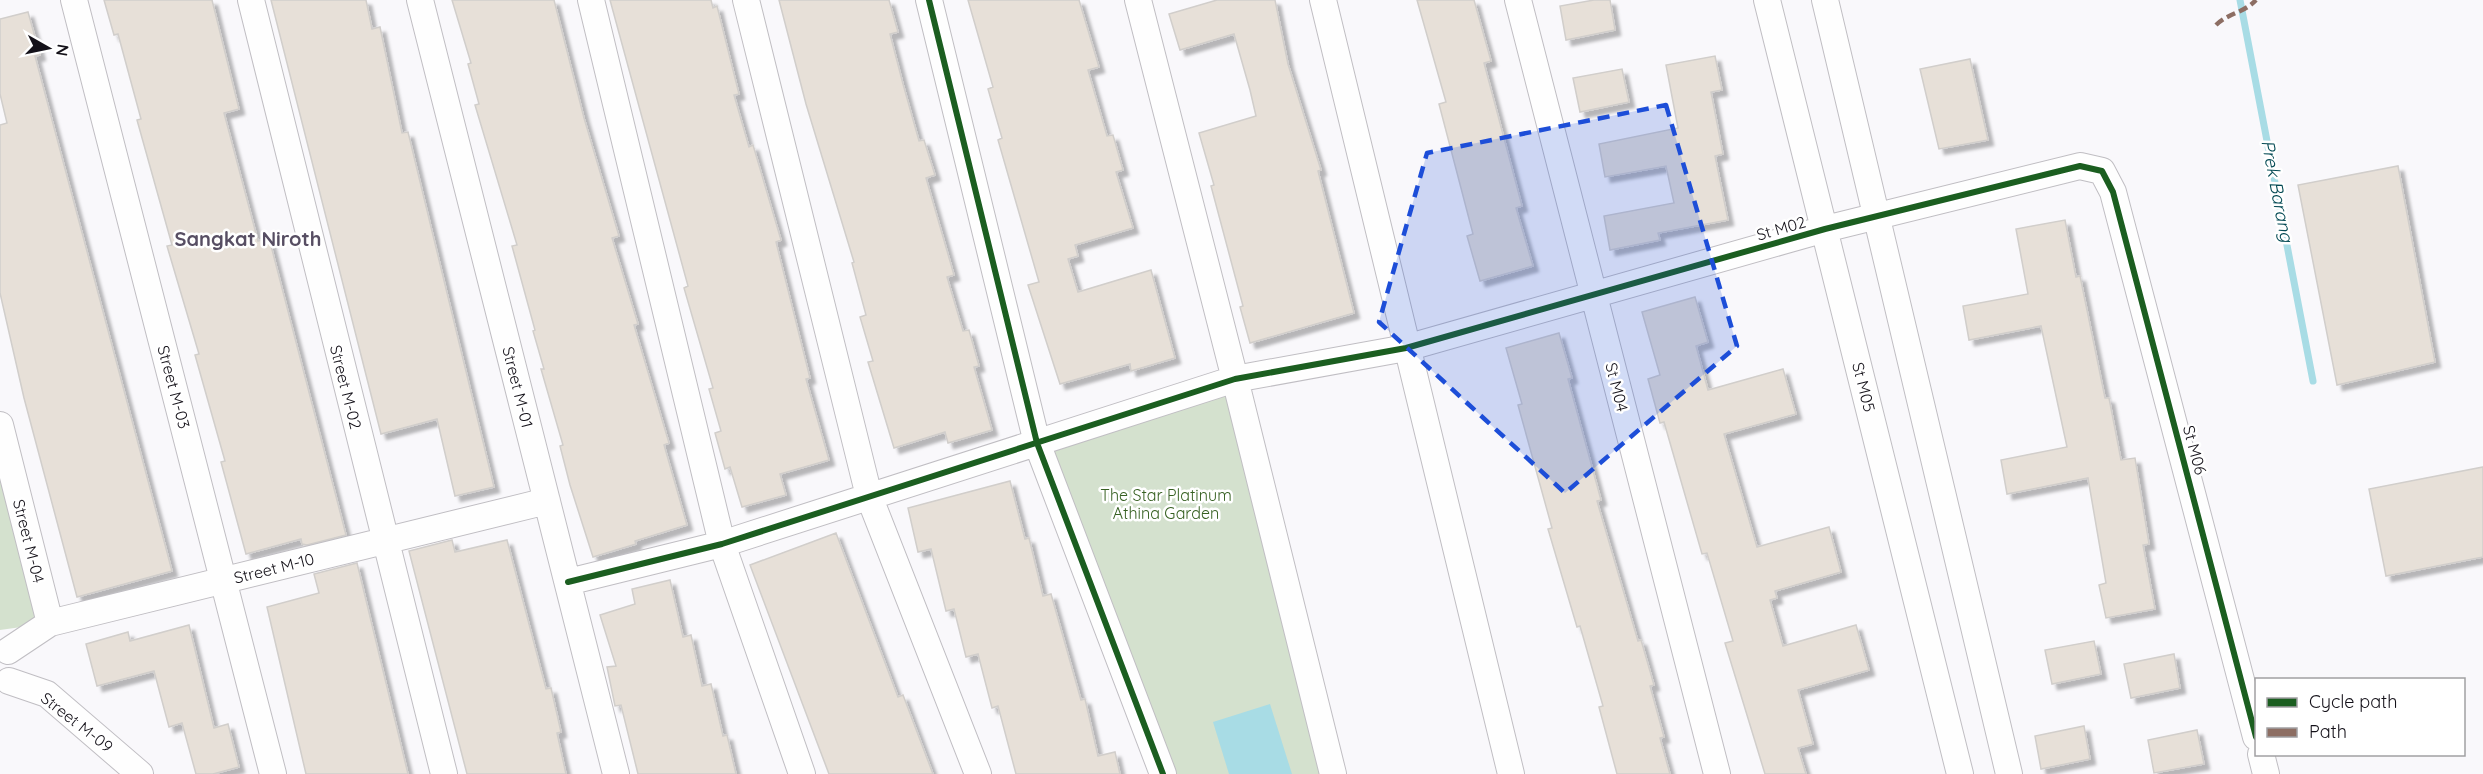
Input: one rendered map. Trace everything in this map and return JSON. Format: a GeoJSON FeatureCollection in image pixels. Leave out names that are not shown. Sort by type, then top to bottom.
{"type":"FeatureCollection","features":[{"type":"Feature","properties":{"kind":"street","name":"Street M-03"},"geometry":{"type":"LineString","coordinates":[[74,0],[273,774]]}},
{"type":"Feature","properties":{"kind":"street","name":"Street M-02"},"geometry":{"type":"LineString","coordinates":[[250,0],[444,774]]}},
{"type":"Feature","properties":{"kind":"street","name":"Street M-01"},"geometry":{"type":"LineString","coordinates":[[420,0],[616,774]]}},
{"type":"Feature","properties":{"kind":"street"},"geometry":{"type":"LineString","coordinates":[[591,0],[722,544],[802,774]]}},
{"type":"Feature","properties":{"kind":"street"},"geometry":{"type":"LineString","coordinates":[[746,0],[869,496],[978,774]]}},
{"type":"Feature","properties":{"kind":"street"},"geometry":{"type":"LineString","coordinates":[[929,0],[1038,443],[1163,774]]}},
{"type":"Feature","properties":{"kind":"street"},"geometry":{"type":"LineString","coordinates":[[1138,0],[1333,774]]}},
{"type":"Feature","properties":{"kind":"street"},"geometry":{"type":"LineString","coordinates":[[1323,0],[1511,774]]}},
{"type":"Feature","properties":{"kind":"street","name":"St M04"},"geometry":{"type":"LineString","coordinates":[[1518,0],[1717,774]]}},
{"type":"Feature","properties":{"kind":"street","name":"St M05"},"geometry":{"type":"LineString","coordinates":[[1767,0],[1960,774]]}},
{"type":"Feature","properties":{"kind":"street"},"geometry":{"type":"LineString","coordinates":[[1825,0],[1878,215],[2009,774]]}},
{"type":"Feature","properties":{"kind":"street","name":"St M02"},"geometry":{"type":"LineString","coordinates":[[568,582],[722,544],[1235,379],[1406,348],[1825,229],[2080,166],[2102,171]]}},
{"type":"Feature","properties":{"kind":"street","name":"St M06"},"geometry":{"type":"LineString","coordinates":[[2102,171],[2112,192],[2255,733]]}},
{"type":"Feature","properties":{"kind":"street","name":"Street M-04"},"geometry":{"type":"LineString","coordinates":[[0,425],[50,623]]}},
{"type":"Feature","properties":{"kind":"street","name":"Street M-10"},"geometry":{"type":"LineString","coordinates":[[4,648],[50,623],[547,501]]}},
{"type":"Feature","properties":{"kind":"street"},"geometry":{"type":"LineString","coordinates":[[4,648],[12,671],[4,685]]}},
{"type":"Feature","properties":{"kind":"street","name":"Street M-09"},"geometry":{"type":"LineString","coordinates":[[4,685],[47,694],[140,774]]}},
{"type":"Feature","properties":{"kind":"street"},"geometry":{"type":"LineString","coordinates":[[2262,756],[2266,774]]}},
{"type":"Feature","properties":{"kind":"highlighted area"},"geometry":{"type":"Polygon","coordinates":[[[1666,105],[1737,346],[1565,493],[1379,322],[1427,153],[1666,105]]]}},
{"type":"Feature","properties":{"kind":"green space","name":"The Star Platinum Athina Garden"},"geometry":{"type":"Polygon","coordinates":[[[1235,379],[1333,774],[1163,774],[1038,443],[1235,379]]]}},
{"type":"Feature","properties":{"kind":"green space"},"geometry":{"type":"Polygon","coordinates":[[[0,425],[50,623],[0,630],[0,425]]]}},
{"type":"Feature","properties":{"kind":"water"},"geometry":{"type":"Polygon","coordinates":[[[1270,704],[1292,774],[1229,774],[1213,722],[1270,704]]]}},
{"type":"Feature","properties":{"kind":"building"},"geometry":{"type":"Polygon","coordinates":[[[104,0],[212,0],[239,109],[224,113],[258,241],[269,238],[346,535],[307,545],[302,544],[301,539],[246,554],[221,462],[225,461],[195,355],[199,354],[167,246],[172,245],[137,120],[141,119],[118,34],[114,35],[104,0]]]}},
{"type":"Feature","properties":{"kind":"building"},"geometry":{"type":"Polygon","coordinates":[[[271,0],[366,0],[372,29],[380,27],[402,133],[408,132],[494,487],[455,496],[437,419],[381,434],[271,0]]]}},
{"type":"Feature","properties":{"kind":"building"},"geometry":{"type":"Polygon","coordinates":[[[452,0],[554,0],[584,118],[619,236],[612,238],[638,324],[634,325],[669,443],[664,445],[687,525],[593,557],[560,446],[563,445],[541,369],[544,369],[533,331],[535,330],[512,246],[517,245],[475,105],[479,104],[468,64],[471,63],[452,0]]]}},
{"type":"Feature","properties":{"kind":"building"},"geometry":{"type":"Polygon","coordinates":[[[610,0],[711,0],[713,8],[717,6],[739,94],[734,95],[749,147],[753,145],[781,240],[776,242],[810,378],[806,379],[829,460],[780,474],[786,495],[742,507],[730,467],[725,469],[715,433],[721,431],[709,389],[713,388],[684,288],[688,286],[610,0]]]}},
{"type":"Feature","properties":{"kind":"building"},"geometry":{"type":"Polygon","coordinates":[[[779,0],[889,0],[898,32],[890,34],[903,84],[919,141],[924,140],[935,175],[926,178],[954,275],[947,277],[963,331],[969,330],[979,366],[974,367],[992,430],[948,443],[945,432],[894,448],[868,362],[873,361],[860,317],[866,315],[852,263],[854,262],[806,104],[779,0]]]}},
{"type":"Feature","properties":{"kind":"building"},"geometry":{"type":"Polygon","coordinates":[[[968,0],[1079,0],[1099,67],[1088,70],[1107,136],[1113,135],[1123,170],[1116,172],[1133,228],[1075,245],[1078,256],[1068,259],[1078,292],[1151,270],[1175,358],[1131,371],[1130,364],[1060,384],[1028,285],[1039,282],[998,140],[1002,138],[988,89],[993,87],[968,0]]]}},
{"type":"Feature","properties":{"kind":"building"},"geometry":{"type":"Polygon","coordinates":[[[1217,0],[1275,0],[1288,64],[1321,170],[1318,171],[1354,313],[1250,343],[1240,307],[1243,306],[1211,186],[1214,185],[1199,133],[1256,116],[1250,90],[1234,34],[1180,50],[1169,14],[1217,0]]]}},
{"type":"Feature","properties":{"kind":"building"},"geometry":{"type":"Polygon","coordinates":[[[1417,0],[1474,0],[1491,61],[1484,63],[1522,206],[1516,208],[1533,266],[1480,281],[1467,236],[1473,234],[1439,104],[1446,102],[1417,0]]]}},
{"type":"Feature","properties":{"kind":"building"},"geometry":{"type":"Polygon","coordinates":[[[1594,0],[1610,0],[1615,30],[1566,40],[1560,6],[1594,0]]]}},
{"type":"Feature","properties":{"kind":"building"},"geometry":{"type":"Polygon","coordinates":[[[28,12],[40,55],[35,56],[172,571],[77,597],[24,398],[0,293],[0,125],[7,123],[0,94],[0,19],[28,12]]]}},
{"type":"Feature","properties":{"kind":"building"},"geometry":{"type":"Polygon","coordinates":[[[1715,56],[1722,90],[1711,92],[1723,154],[1715,156],[1728,220],[1658,233],[1660,240],[1610,250],[1604,216],[1674,203],[1666,166],[1605,177],[1599,144],[1678,128],[1666,65],[1715,56]]]}},
{"type":"Feature","properties":{"kind":"building"},"geometry":{"type":"Polygon","coordinates":[[[1970,59],[1988,140],[1939,149],[1920,69],[1970,59]]]}},
{"type":"Feature","properties":{"kind":"building"},"geometry":{"type":"Polygon","coordinates":[[[1622,69],[1629,102],[1580,112],[1573,78],[1622,69]]]}},
{"type":"Feature","properties":{"kind":"building"},"geometry":{"type":"Polygon","coordinates":[[[2398,166],[2435,362],[2337,385],[2298,185],[2398,166]]]}},
{"type":"Feature","properties":{"kind":"building"},"geometry":{"type":"Polygon","coordinates":[[[2065,220],[2076,277],[2080,276],[2105,398],[2109,398],[2121,460],[2135,458],[2149,544],[2143,545],[2155,609],[2106,618],[2099,585],[2106,583],[2088,478],[2007,494],[2001,460],[2067,447],[2041,326],[1969,340],[1963,306],[2028,294],[2016,229],[2065,220]]]}},
{"type":"Feature","properties":{"kind":"building"},"geometry":{"type":"Polygon","coordinates":[[[1695,297],[1708,342],[1696,346],[1708,390],[1783,369],[1796,414],[1724,434],[1757,547],[1829,527],[1841,572],[1775,591],[1777,598],[1770,600],[1783,646],[1856,625],[1869,670],[1798,690],[1813,744],[1798,748],[1806,774],[1765,774],[1725,643],[1733,641],[1707,553],[1702,554],[1664,422],[1660,423],[1648,379],[1660,375],[1642,312],[1695,297]]]}},
{"type":"Feature","properties":{"kind":"building"},"geometry":{"type":"Polygon","coordinates":[[[1559,333],[1572,378],[1568,379],[1601,500],[1597,501],[1638,641],[1641,640],[1654,685],[1650,686],[1664,737],[1660,738],[1670,774],[1617,774],[1599,707],[1603,706],[1548,529],[1552,528],[1518,405],[1522,404],[1506,348],[1559,333]]]}},
{"type":"Feature","properties":{"kind":"building"},"geometry":{"type":"Polygon","coordinates":[[[2483,467],[2483,557],[2386,576],[2369,489],[2483,467]]]}},
{"type":"Feature","properties":{"kind":"building"},"geometry":{"type":"Polygon","coordinates":[[[1010,481],[1025,539],[1029,538],[1043,596],[1051,594],[1081,700],[1085,699],[1098,756],[1115,752],[1120,774],[1016,774],[998,706],[992,708],[978,654],[966,657],[954,609],[946,611],[931,549],[918,552],[908,508],[1010,481]]]}},
{"type":"Feature","properties":{"kind":"building"},"geometry":{"type":"Polygon","coordinates":[[[836,533],[898,697],[903,695],[933,774],[829,774],[750,565],[836,533]]]}},
{"type":"Feature","properties":{"kind":"building"},"geometry":{"type":"Polygon","coordinates":[[[452,540],[455,552],[507,540],[546,689],[551,688],[561,732],[557,733],[566,774],[467,774],[409,551],[452,540]]]}},
{"type":"Feature","properties":{"kind":"building"},"geometry":{"type":"Polygon","coordinates":[[[357,563],[408,774],[306,774],[267,607],[319,593],[314,574],[357,563]]]}},
{"type":"Feature","properties":{"kind":"building"},"geometry":{"type":"Polygon","coordinates":[[[670,580],[683,637],[691,635],[702,686],[711,684],[723,736],[727,735],[736,774],[638,774],[621,705],[615,706],[607,667],[616,666],[600,615],[635,604],[632,589],[670,580]]]}},
{"type":"Feature","properties":{"kind":"building"},"geometry":{"type":"Polygon","coordinates":[[[189,625],[214,728],[228,724],[239,767],[213,774],[196,774],[182,723],[169,727],[154,671],[97,686],[86,644],[128,632],[130,641],[189,625]]]}},
{"type":"Feature","properties":{"kind":"building"},"geometry":{"type":"Polygon","coordinates":[[[2094,641],[2101,674],[2052,684],[2045,650],[2094,641]]]}},
{"type":"Feature","properties":{"kind":"building"},"geometry":{"type":"Polygon","coordinates":[[[2174,654],[2180,688],[2131,698],[2124,664],[2174,654]]]}},
{"type":"Feature","properties":{"kind":"building"},"geometry":{"type":"Polygon","coordinates":[[[2084,726],[2090,759],[2041,769],[2035,736],[2084,726]]]}},
{"type":"Feature","properties":{"kind":"building"},"geometry":{"type":"Polygon","coordinates":[[[2197,730],[2204,764],[2154,773],[2148,740],[2197,730]]]}},
{"type":"Feature","properties":{"kind":"waterway","name":"Prek Barang"},"geometry":{"type":"LineString","coordinates":[[2240,0],[2313,381]]}},
{"type":"Feature","properties":{"kind":"marked path"},"geometry":{"type":"LineString","coordinates":[[2216,25],[2256,0]]}},
{"type":"Feature","properties":{"kind":"cycle path"},"geometry":{"type":"LineString","coordinates":[[929,0],[1037,443],[1163,774]]}},
{"type":"Feature","properties":{"kind":"cycle path"},"geometry":{"type":"LineString","coordinates":[[568,582],[722,544],[1235,379],[1406,348],[1825,229],[2080,166],[2102,171],[2113,192],[2255,733]]}},
{"type":"Feature","properties":{"kind":"district","name":"Sangkat Niroth"},"geometry":{"type":"Point","coordinates":[248,239]}}]}
